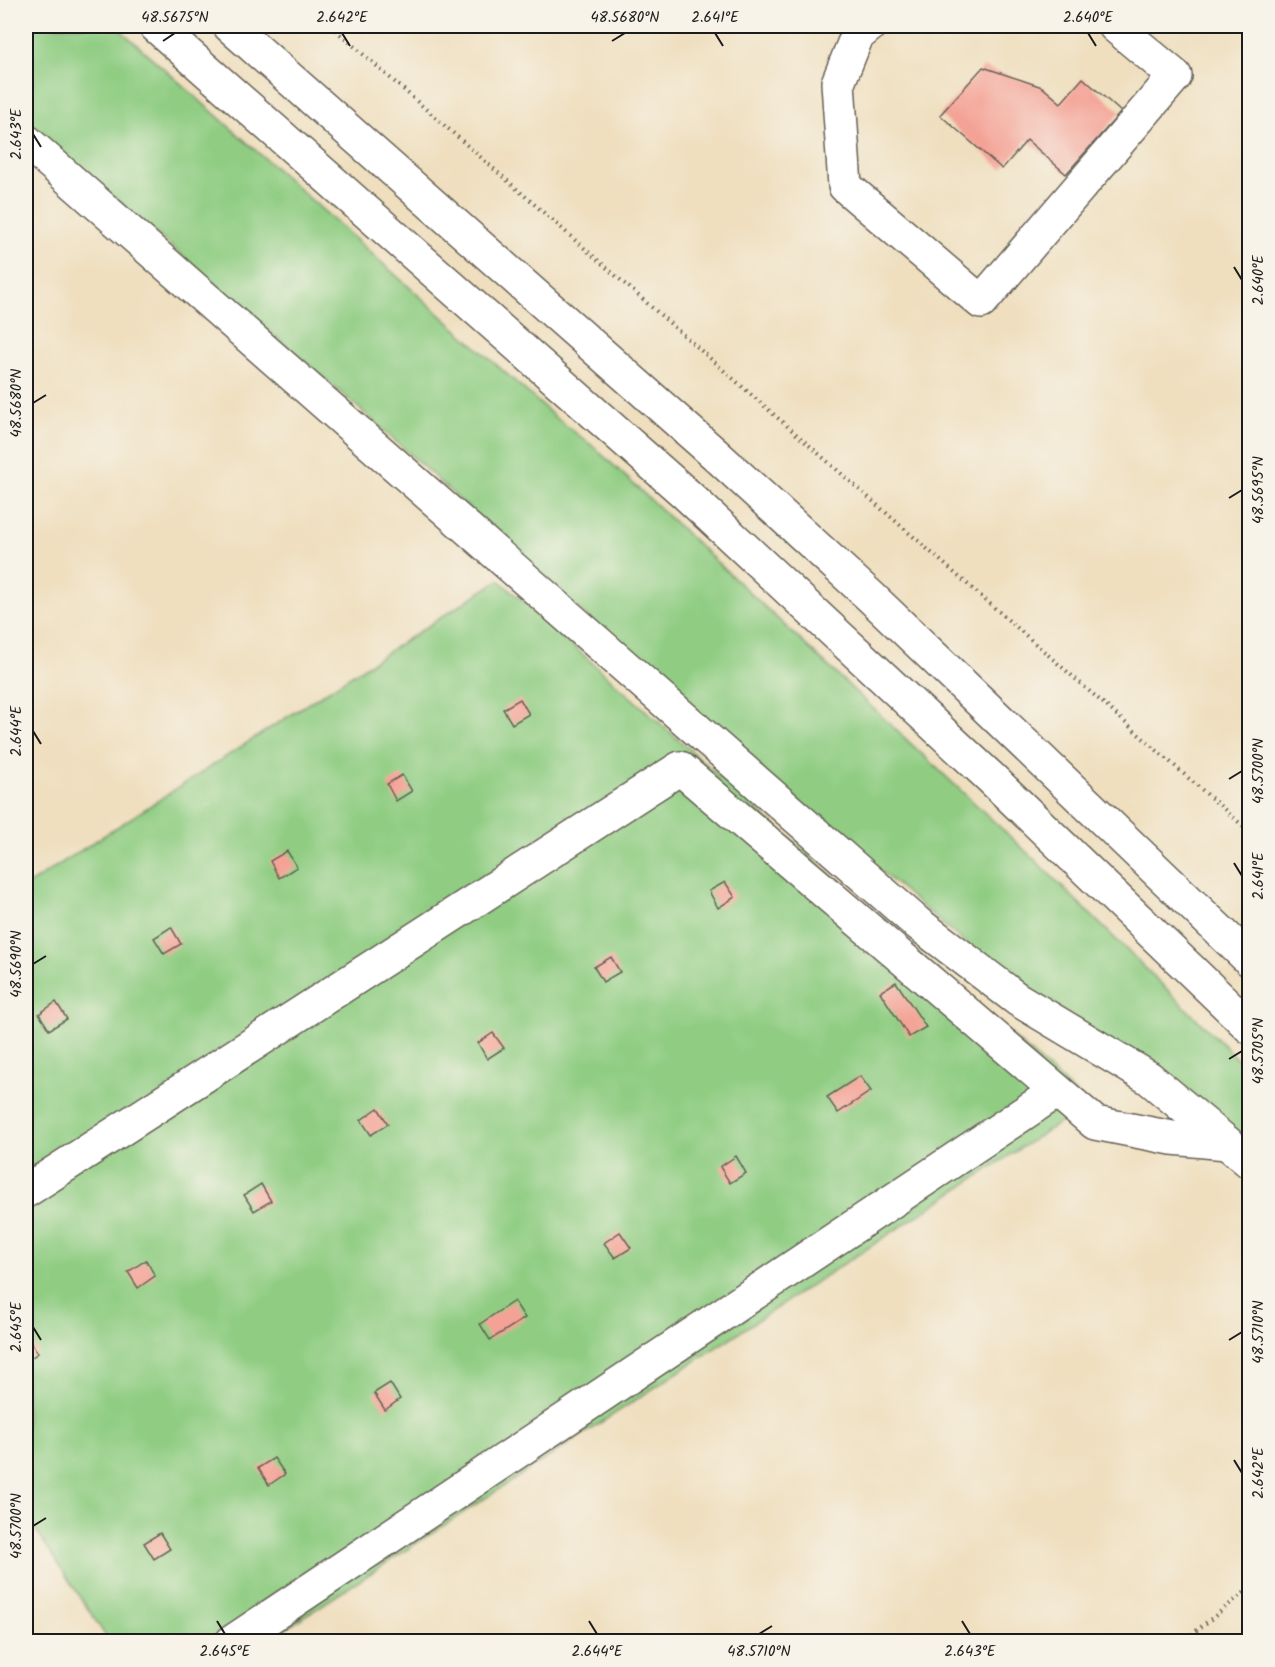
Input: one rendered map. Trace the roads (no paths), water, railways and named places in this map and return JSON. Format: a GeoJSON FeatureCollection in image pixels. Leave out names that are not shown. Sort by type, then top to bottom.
{"type":"FeatureCollection","features":[{"type":"Feature","properties":{"kind":"main road"},"geometry":{"type":"LineString","coordinates":[[156,26],[686,494],[991,778],[1250,1027]]}},
{"type":"Feature","properties":{"kind":"main road"},"geometry":{"type":"LineString","coordinates":[[230,26],[742,479],[871,597],[1250,960]]}},
{"type":"Feature","properties":{"kind":"main road"},"geometry":{"type":"LineString","coordinates":[[869,26],[857,36],[838,83],[845,186],[981,302],[1175,76],[1115,26]]}},
{"type":"Feature","properties":{"kind":"main road"},"geometry":{"type":"LineString","coordinates":[[26,141],[916,922],[1017,999],[1149,1078],[1238,1152]]}},
{"type":"Feature","properties":{"kind":"main road"},"geometry":{"type":"LineString","coordinates":[[26,1191],[680,768],[1095,1123],[1238,1152]]}},
{"type":"Feature","properties":{"kind":"main road"},"geometry":{"type":"LineString","coordinates":[[232,1641],[1058,1091]]}}]}
